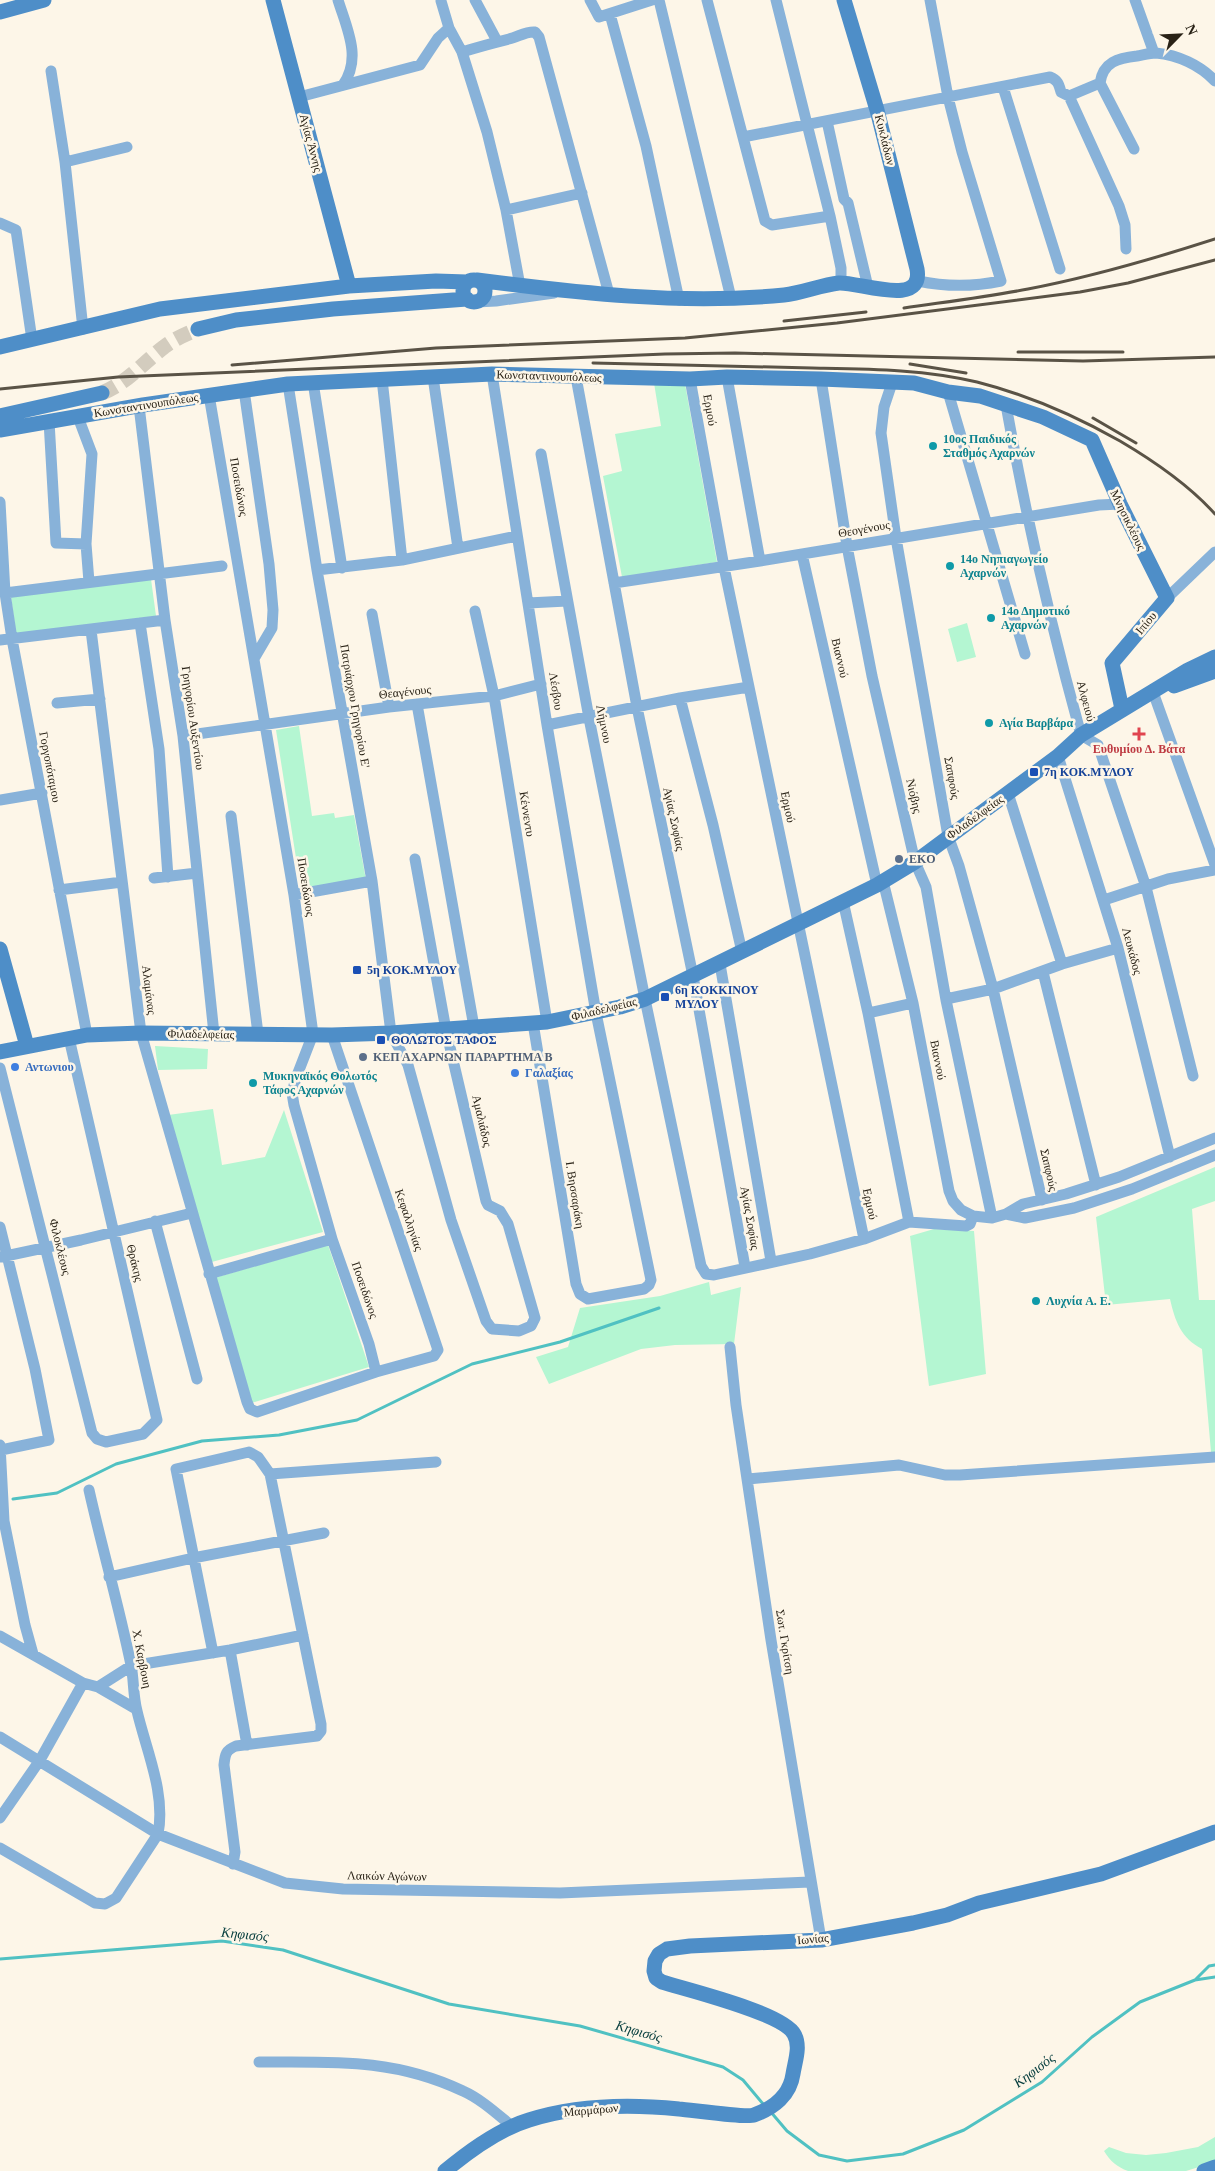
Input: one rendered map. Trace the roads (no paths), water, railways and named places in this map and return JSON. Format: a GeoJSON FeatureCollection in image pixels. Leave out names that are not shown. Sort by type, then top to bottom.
{"type":"FeatureCollection","features":[{"type":"Feature","properties":{"kind":"street"},"geometry":{"type":"LineString","coordinates":[[0,12],[44,0]]}},
{"type":"Feature","properties":{"kind":"street","name":"Αγίας Άννης"},"geometry":{"type":"LineString","coordinates":[[273,0],[349,286]]}},
{"type":"Feature","properties":{"kind":"street"},"geometry":{"type":"LineString","coordinates":[[338,0],[351,43],[353,59],[352,68],[343,85]]}},
{"type":"Feature","properties":{"kind":"street"},"geometry":{"type":"LineString","coordinates":[[475,0],[497,41]]}},
{"type":"Feature","properties":{"kind":"street"},"geometry":{"type":"LineString","coordinates":[[590,0],[604,16],[646,146],[679,300]]}},
{"type":"Feature","properties":{"kind":"street"},"geometry":{"type":"LineString","coordinates":[[604,16],[652,0]]}},
{"type":"Feature","properties":{"kind":"street"},"geometry":{"type":"LineString","coordinates":[[659,0],[731,298]]}},
{"type":"Feature","properties":{"kind":"street"},"geometry":{"type":"LineString","coordinates":[[707,0],[765,220],[772,225],[830,216]]}},
{"type":"Feature","properties":{"kind":"street"},"geometry":{"type":"LineString","coordinates":[[776,0],[830,216],[840,268],[840,283]]}},
{"type":"Feature","properties":{"kind":"street","name":"Κυκλάδων"},"geometry":{"type":"LineString","coordinates":[[844,0],[877,110],[918,269],[918,281]]}},
{"type":"Feature","properties":{"kind":"street"},"geometry":{"type":"LineString","coordinates":[[0,347],[83,329],[160,309],[349,286],[472,281],[679,300],[785,295],[840,283],[898,291],[914,286],[918,281],[939,285],[966,286],[1001,281],[962,152],[948,98],[930,0]]}},
{"type":"Feature","properties":{"kind":"street"},"geometry":{"type":"LineString","coordinates":[[1135,0],[1154,53]]}},
{"type":"Feature","properties":{"kind":"street"},"geometry":{"type":"LineString","coordinates":[[441,1],[449,28],[462,52],[487,132],[506,210],[520,286]]}},
{"type":"Feature","properties":{"kind":"street"},"geometry":{"type":"LineString","coordinates":[[299,97],[420,65],[438,38],[449,28]]}},
{"type":"Feature","properties":{"kind":"street"},"geometry":{"type":"LineString","coordinates":[[462,52],[530,32],[535,32],[539,37],[609,294]]}},
{"type":"Feature","properties":{"kind":"street"},"geometry":{"type":"LineString","coordinates":[[1134,148],[1100,83],[1103,71],[1111,62],[1123,57],[1154,53],[1192,63],[1215,81]]}},
{"type":"Feature","properties":{"kind":"street"},"geometry":{"type":"LineString","coordinates":[[51,71],[65,162],[83,329]]}},
{"type":"Feature","properties":{"kind":"street"},"geometry":{"type":"LineString","coordinates":[[743,137],[1050,77],[1056,80],[1064,94],[1069,96],[1120,206],[1126,249]]}},
{"type":"Feature","properties":{"kind":"street"},"geometry":{"type":"LineString","coordinates":[[1069,96],[1100,83]]}},
{"type":"Feature","properties":{"kind":"street"},"geometry":{"type":"LineString","coordinates":[[1003,87],[1060,269]]}},
{"type":"Feature","properties":{"kind":"street"},"geometry":{"type":"LineString","coordinates":[[827,121],[844,199],[848,203],[868,287]]}},
{"type":"Feature","properties":{"kind":"street"},"geometry":{"type":"LineString","coordinates":[[65,162],[127,146]]}},
{"type":"Feature","properties":{"kind":"street"},"geometry":{"type":"LineString","coordinates":[[506,210],[582,193]]}},
{"type":"Feature","properties":{"kind":"street"},"geometry":{"type":"LineString","coordinates":[[0,223],[16,230],[32,340]]}},
{"type":"Feature","properties":{"kind":"street"},"geometry":{"type":"LineString","coordinates":[[472,281],[463,291],[472,301]]}},
{"type":"Feature","properties":{"kind":"street"},"geometry":{"type":"LineString","coordinates":[[198,329],[236,320],[333,309],[496,301],[571,290]]}},
{"type":"Feature","properties":{"kind":"street","name":"Κωνσταντινουπόλεως"},"geometry":{"type":"LineString","coordinates":[[0,430],[139,406],[288,384],[492,374],[690,380],[727,377],[821,379],[914,384],[948,392],[980,396],[1043,417],[1092,440]]}},
{"type":"Feature","properties":{"kind":"street","name":"Λέσβου"},"geometry":{"type":"LineString","coordinates":[[492,374],[547,725],[596,1013],[651,1280]]}},
{"type":"Feature","properties":{"kind":"street"},"geometry":{"type":"LineString","coordinates":[[433,377],[458,548]]}},
{"type":"Feature","properties":{"kind":"street","name":"Αγίας Σοφίας"},"geometry":{"type":"LineString","coordinates":[[576,377],[637,707],[693,976],[745,1267]]}},
{"type":"Feature","properties":{"kind":"street"},"geometry":{"type":"LineString","coordinates":[[727,377],[760,561]]}},
{"type":"Feature","properties":{"kind":"street"},"geometry":{"type":"LineString","coordinates":[[382,379],[402,560]]}},
{"type":"Feature","properties":{"kind":"street","name":"Νιόβης"},"geometry":{"type":"LineString","coordinates":[[821,379],[847,546],[872,676],[915,862],[926,887],[946,999],[992,1218]]}},
{"type":"Feature","properties":{"kind":"street","name":"Ερμού"},"geometry":{"type":"LineString","coordinates":[[690,380],[724,567],[864,1239]]}},
{"type":"Feature","properties":{"kind":"street"},"geometry":{"type":"LineString","coordinates":[[313,382],[342,568]]}},
{"type":"Feature","properties":{"kind":"street","name":"Σαπφούς"},"geometry":{"type":"LineString","coordinates":[[892,383],[884,407],[882,433],[896,538],[948,836],[959,866],[992,989],[1042,1200]]}},
{"type":"Feature","properties":{"kind":"street","name":"Πατριάρχου Γρηγορίου E'"},"geometry":{"type":"LineString","coordinates":[[288,384],[317,570],[372,881],[391,1033]]}},
{"type":"Feature","properties":{"kind":"street"},"geometry":{"type":"LineString","coordinates":[[244,390],[268,564],[272,610],[272,628],[255,657]]}},
{"type":"Feature","properties":{"kind":"street"},"geometry":{"type":"LineString","coordinates":[[948,392],[1025,654]]}},
{"type":"Feature","properties":{"kind":"street"},"geometry":{"type":"LineString","coordinates":[[0,416],[102,393]]}},
{"type":"Feature","properties":{"kind":"street","name":"Ποσειδώνος"},"geometry":{"type":"LineString","coordinates":[[209,395],[294,895],[313,1034],[296,1078],[293,1099],[332,1239],[369,1344],[376,1372]]}},
{"type":"Feature","properties":{"kind":"street","name":"Γρηγορίου Αυξεντίου"},"geometry":{"type":"LineString","coordinates":[[139,406],[165,620],[183,736],[214,1034]]}},
{"type":"Feature","properties":{"kind":"street","name":"Αλφειού"},"geometry":{"type":"LineString","coordinates":[[1006,406],[1027,518],[1058,653],[1081,735],[1098,745],[1146,887],[1193,1076]]}},
{"type":"Feature","properties":{"kind":"street"},"geometry":{"type":"LineString","coordinates":[[78,417],[92,454],[86,544],[89,582]]}},
{"type":"Feature","properties":{"kind":"street"},"geometry":{"type":"LineString","coordinates":[[50,421],[56,543],[86,544]]}},
{"type":"Feature","properties":{"kind":"street","name":"Μνησικλέους"},"geometry":{"type":"LineString","coordinates":[[1092,440],[1120,504],[1166,598]]}},
{"type":"Feature","properties":{"kind":"street","name":"Λήμνου"},"geometry":{"type":"LineString","coordinates":[[541,454],[589,718],[701,1266],[706,1274],[714,1275],[745,1267]]}},
{"type":"Feature","properties":{"kind":"street","name":"Γοργοπόταμου"},"geometry":{"type":"LineString","coordinates":[[0,502],[6,640],[42,793],[87,1035]]}},
{"type":"Feature","properties":{"kind":"street","name":"Θεογένους"},"geometry":{"type":"LineString","coordinates":[[614,583],[724,567],[1099,505],[1120,504]]}},
{"type":"Feature","properties":{"kind":"street"},"geometry":{"type":"LineString","coordinates":[[317,570],[402,560],[518,536]]}},
{"type":"Feature","properties":{"kind":"street","name":"Ιπίου"},"geometry":{"type":"LineString","coordinates":[[1122,709],[1112,663],[1166,598],[1215,552]]}},
{"type":"Feature","properties":{"kind":"street","name":"Βιαννού"},"geometry":{"type":"LineString","coordinates":[[802,554],[880,883],[913,1003],[949,1191],[953,1201],[961,1210],[973,1216]]}},
{"type":"Feature","properties":{"kind":"street"},"geometry":{"type":"LineString","coordinates":[[5,593],[222,566]]}},
{"type":"Feature","properties":{"kind":"street"},"geometry":{"type":"LineString","coordinates":[[528,603],[567,601]]}},
{"type":"Feature","properties":{"kind":"street","name":"Κέννεντυ"},"geometry":{"type":"LineString","coordinates":[[475,611],[494,696],[540,1023]]}},
{"type":"Feature","properties":{"kind":"street"},"geometry":{"type":"LineString","coordinates":[[372,614],[389,707]]}},
{"type":"Feature","properties":{"kind":"street"},"geometry":{"type":"LineString","coordinates":[[6,640],[165,620]]}},
{"type":"Feature","properties":{"kind":"street"},"geometry":{"type":"LineString","coordinates":[[140,623],[159,749],[168,877]]}},
{"type":"Feature","properties":{"kind":"street","name":"Αλαμάνας"},"geometry":{"type":"LineString","coordinates":[[91,630],[141,1033],[246,1402],[250,1409],[257,1412],[376,1372]]}},
{"type":"Feature","properties":{"kind":"street","name":"Φιλαδελφείας"},"geometry":{"type":"LineString","coordinates":[[0,1052],[87,1035],[141,1033],[332,1035],[446,1030],[540,1023],[596,1013],[645,999],[720,964],[880,883],[915,862],[1058,756],[1081,735],[1188,670],[1215,658]]}},
{"type":"Feature","properties":{"kind":"street","name":"Φιλαδελφείας"},"geometry":{"type":"LineString","coordinates":[[1153,692],[1215,671]]}},
{"type":"Feature","properties":{"kind":"street","name":"Θεαγένους"},"geometry":{"type":"LineString","coordinates":[[183,736],[342,713],[494,696],[541,684]]}},
{"type":"Feature","properties":{"kind":"street"},"geometry":{"type":"LineString","coordinates":[[547,725],[680,698],[749,687]]}},
{"type":"Feature","properties":{"kind":"street"},"geometry":{"type":"LineString","coordinates":[[1153,692],[1215,865]]}},
{"type":"Feature","properties":{"kind":"street"},"geometry":{"type":"LineString","coordinates":[[680,698],[713,825],[742,952]]}},
{"type":"Feature","properties":{"kind":"street"},"geometry":{"type":"LineString","coordinates":[[57,703],[100,699]]}},
{"type":"Feature","properties":{"kind":"street"},"geometry":{"type":"LineString","coordinates":[[417,704],[474,1027]]}},
{"type":"Feature","properties":{"kind":"street","name":"Λευκάδος"},"geometry":{"type":"LineString","coordinates":[[1058,756],[1118,948],[1170,1157]]}},
{"type":"Feature","properties":{"kind":"street"},"geometry":{"type":"LineString","coordinates":[[0,800],[42,793]]}},
{"type":"Feature","properties":{"kind":"street"},"geometry":{"type":"LineString","coordinates":[[1008,793],[1062,964]]}},
{"type":"Feature","properties":{"kind":"street"},"geometry":{"type":"LineString","coordinates":[[231,816],[258,1034]]}},
{"type":"Feature","properties":{"kind":"street","name":"Αμαλιάδος"},"geometry":{"type":"LineString","coordinates":[[391,1033],[408,1065],[451,1220],[486,1321],[492,1329],[500,1331],[519,1331],[531,1326],[535,1318],[508,1224],[500,1211],[491,1207],[486,1201],[446,1030],[415,859]]}},
{"type":"Feature","properties":{"kind":"street"},"geometry":{"type":"LineString","coordinates":[[1104,900],[1168,879],[1215,870]]}},
{"type":"Feature","properties":{"kind":"street"},"geometry":{"type":"LineString","coordinates":[[154,878],[197,873]]}},
{"type":"Feature","properties":{"kind":"street"},"geometry":{"type":"LineString","coordinates":[[294,895],[372,881]]}},
{"type":"Feature","properties":{"kind":"street"},"geometry":{"type":"LineString","coordinates":[[59,890],[122,882]]}},
{"type":"Feature","properties":{"kind":"street"},"geometry":{"type":"LineString","coordinates":[[843,901],[868,1013],[909,1222]]}},
{"type":"Feature","properties":{"kind":"street"},"geometry":{"type":"LineString","coordinates":[[946,999],[992,989],[1062,964],[1118,948]]}},
{"type":"Feature","properties":{"kind":"street"},"geometry":{"type":"LineString","coordinates":[[0,949],[27,1046]]}},
{"type":"Feature","properties":{"kind":"street"},"geometry":{"type":"LineString","coordinates":[[720,964],[771,1261]]}},
{"type":"Feature","properties":{"kind":"street"},"geometry":{"type":"LineString","coordinates":[[1043,972],[1096,1185]]}},
{"type":"Feature","properties":{"kind":"street"},"geometry":{"type":"LineString","coordinates":[[868,1013],[913,1003]]}},
{"type":"Feature","properties":{"kind":"street","name":"Ι. Βησσαράκη"},"geometry":{"type":"LineString","coordinates":[[540,1023],[576,1284],[580,1294],[588,1299],[644,1289],[649,1286],[651,1280]]}},
{"type":"Feature","properties":{"kind":"street","name":"Κεφαλληνίας"},"geometry":{"type":"LineString","coordinates":[[332,1035],[438,1350],[434,1356],[376,1372]]}},
{"type":"Feature","properties":{"kind":"street","name":"Θράκης"},"geometry":{"type":"LineString","coordinates":[[69,1038],[157,1420],[143,1434],[106,1442],[97,1439],[92,1433]]}},
{"type":"Feature","properties":{"kind":"street","name":"Φιλοκλέους"},"geometry":{"type":"LineString","coordinates":[[0,1068],[92,1433]]}},
{"type":"Feature","properties":{"kind":"street"},"geometry":{"type":"LineString","coordinates":[[745,1267],[810,1254],[864,1239],[909,1222],[966,1226],[970,1224],[973,1216],[992,1218],[1006,1214],[1023,1204],[1096,1185],[1215,1138]]}},
{"type":"Feature","properties":{"kind":"street"},"geometry":{"type":"LineString","coordinates":[[1006,1214],[1025,1218],[1074,1208],[1125,1192],[1215,1155]]}},
{"type":"Feature","properties":{"kind":"street"},"geometry":{"type":"LineString","coordinates":[[4,1257],[192,1213]]}},
{"type":"Feature","properties":{"kind":"street"},"geometry":{"type":"LineString","coordinates":[[155,1221],[197,1379]]}},
{"type":"Feature","properties":{"kind":"street"},"geometry":{"type":"LineString","coordinates":[[0,1227],[4,1257],[35,1369],[49,1440],[1,1447],[4,1521],[25,1625],[33,1654]]}},
{"type":"Feature","properties":{"kind":"street"},"geometry":{"type":"LineString","coordinates":[[209,1274],[332,1239]]}},
{"type":"Feature","properties":{"kind":"street","name":"Σωτ. Γκρίτση"},"geometry":{"type":"LineString","coordinates":[[730,1347],[736,1405],[771,1640],[820,1940]]}},
{"type":"Feature","properties":{"kind":"street"},"geometry":{"type":"LineString","coordinates":[[212,1652],[176,1469],[249,1452],[258,1457],[270,1474],[285,1541],[321,1730],[316,1736],[247,1745],[227,1750],[224,1765],[236,1852],[233,1864]]}},
{"type":"Feature","properties":{"kind":"street"},"geometry":{"type":"LineString","coordinates":[[748,1479],[899,1465],[945,1475],[960,1475],[1215,1456]]}},
{"type":"Feature","properties":{"kind":"street"},"geometry":{"type":"LineString","coordinates":[[270,1474],[436,1462]]}},
{"type":"Feature","properties":{"kind":"street","name":"Χ. Καρβουη"},"geometry":{"type":"LineString","coordinates":[[89,1490],[131,1666],[136,1709],[158,1798],[160,1824],[158,1834]]}},
{"type":"Feature","properties":{"kind":"street"},"geometry":{"type":"LineString","coordinates":[[109,1577],[193,1558],[324,1533]]}},
{"type":"Feature","properties":{"kind":"street"},"geometry":{"type":"LineString","coordinates":[[3,1638],[25,1625]]}},
{"type":"Feature","properties":{"kind":"street"},"geometry":{"type":"LineString","coordinates":[[98,1687],[131,1666],[230,1650],[303,1635]]}},
{"type":"Feature","properties":{"kind":"street"},"geometry":{"type":"LineString","coordinates":[[3,1638],[83,1683],[98,1687],[136,1709]]}},
{"type":"Feature","properties":{"kind":"street"},"geometry":{"type":"LineString","coordinates":[[230,1650],[247,1745]]}},
{"type":"Feature","properties":{"kind":"street"},"geometry":{"type":"LineString","coordinates":[[0,1818],[40,1760],[83,1683]]}},
{"type":"Feature","properties":{"kind":"street","name":"Λαικών Αγώνων"},"geometry":{"type":"LineString","coordinates":[[0,1737],[158,1834],[286,1883],[344,1889],[560,1893],[810,1882]]}},
{"type":"Feature","properties":{"kind":"street","name":"Ιωνίας"},"geometry":{"type":"LineString","coordinates":[[752,2116],[781,2100],[791,2087],[798,2044],[789,2027],[771,2016],[662,1982],[656,1978],[654,1971],[655,1960],[659,1954],[667,1949],[690,1946],[820,1940],[914,1923],[947,1915],[979,1903],[1087,1878],[1123,1867],[1215,1832]]}},
{"type":"Feature","properties":{"kind":"street"},"geometry":{"type":"LineString","coordinates":[[0,1848],[95,1903],[105,1904],[116,1898],[158,1834]]}},
{"type":"Feature","properties":{"kind":"street"},"geometry":{"type":"LineString","coordinates":[[259,2062],[349,2062],[415,2071],[464,2091],[512,2126]]}},
{"type":"Feature","properties":{"kind":"street","name":"Μαρμάρων"},"geometry":{"type":"LineString","coordinates":[[446,2171],[486,2141],[512,2126],[576,2109],[656,2106],[752,2116]]}},
{"type":"Feature","properties":{"kind":"street"},"geometry":{"type":"LineString","coordinates":[[1204,2171],[1215,2167]]}},
{"type":"Feature","properties":{"kind":"waterway"},"geometry":{"type":"LineString","coordinates":[[13,1499],[57,1493],[116,1464],[202,1441],[279,1435],[357,1420],[472,1364],[560,1342],[659,1308]]}},
{"type":"Feature","properties":{"kind":"waterway","name":"Κηφισός"},"geometry":{"type":"LineString","coordinates":[[0,1959],[222,1941],[283,1950],[449,2004],[580,2026],[723,2067],[743,2080],[764,2105]]}},
{"type":"Feature","properties":{"kind":"waterway","name":"Κηφισός"},"geometry":{"type":"LineString","coordinates":[[1196,1979],[1209,1966],[1215,1965]]}},
{"type":"Feature","properties":{"kind":"waterway","name":"Κηφισός"},"geometry":{"type":"LineString","coordinates":[[770,2111],[787,2131],[819,2155],[847,2161],[903,2154],[964,2130],[1042,2082],[1092,2037],[1140,2002],[1195,1980],[1215,1977]]}},
{"type":"Feature","properties":{"kind":"tunnel"},"geometry":{"type":"LineString","coordinates":[[102,393],[119,384],[168,344],[198,329]]}},
{"type":"Feature","properties":{"kind":"railway"},"geometry":{"type":"LineString","coordinates":[[904,308],[997,294],[1075,279],[1168,254],[1215,239]]}},
{"type":"Feature","properties":{"kind":"railway"},"geometry":{"type":"LineString","coordinates":[[232,365],[436,348],[685,338],[837,323],[1080,292],[1128,283],[1215,260]]}},
{"type":"Feature","properties":{"kind":"railway"},"geometry":{"type":"LineString","coordinates":[[784,321],[866,312]]}},
{"type":"Feature","properties":{"kind":"railway"},"geometry":{"type":"LineString","coordinates":[[1018,352],[1123,352]]}},
{"type":"Feature","properties":{"kind":"railway"},"geometry":{"type":"LineString","coordinates":[[0,389],[118,377],[665,354],[735,353],[1083,361],[1215,357]]}},
{"type":"Feature","properties":{"kind":"railway"},"geometry":{"type":"LineString","coordinates":[[593,363],[875,369],[936,374],[977,382],[1014,393],[1050,407],[1120,441],[1170,474],[1194,493],[1215,514]]}},
{"type":"Feature","properties":{"kind":"railway"},"geometry":{"type":"LineString","coordinates":[[910,364],[966,373]]}},
{"type":"Feature","properties":{"kind":"railway"},"geometry":{"type":"LineString","coordinates":[[1093,418],[1136,443]]}},
{"type":"Feature","properties":{"kind":"place","name":"10ος Παιδικός Σταθμός Αχαρνών"},"geometry":{"type":"Point","coordinates":[933,446]}},
{"type":"Feature","properties":{"kind":"place","name":"14ο Νηπιαγωγείο Αχαρνών"},"geometry":{"type":"Point","coordinates":[950,566]}},
{"type":"Feature","properties":{"kind":"place","name":"14ο Δημοτικό Αχαρνών"},"geometry":{"type":"Point","coordinates":[991,618]}},
{"type":"Feature","properties":{"kind":"place","name":"Αγία Βαρβάρα"},"geometry":{"type":"Point","coordinates":[989,723]}},
{"type":"Feature","properties":{"kind":"place","name":"Ευθυμίου Δ. Βάτα"},"geometry":{"type":"Point","coordinates":[1139,734]}},
{"type":"Feature","properties":{"kind":"place","name":"7η ΚΟΚ.ΜΥΛΟΥ"},"geometry":{"type":"Point","coordinates":[1034,772]}},
{"type":"Feature","properties":{"kind":"place","name":"EKO"},"geometry":{"type":"Point","coordinates":[899,859]}},
{"type":"Feature","properties":{"kind":"place","name":"5η ΚΟΚ.ΜΥΛΟΥ"},"geometry":{"type":"Point","coordinates":[357,970]}},
{"type":"Feature","properties":{"kind":"place","name":"6η ΚΟΚΚΙΝΟΥ ΜΥΛΟΥ"},"geometry":{"type":"Point","coordinates":[665,997]}},
{"type":"Feature","properties":{"kind":"place","name":"ΘΟΛΩΤΟΣ ΤΑΦΟΣ"},"geometry":{"type":"Point","coordinates":[381,1040]}},
{"type":"Feature","properties":{"kind":"place","name":"ΚΕΠ ΑΧΑΡΝΩΝ ΠΑΡΑΡΤΗΜΑ Β"},"geometry":{"type":"Point","coordinates":[363,1057]}},
{"type":"Feature","properties":{"kind":"place","name":"Αντωνιου"},"geometry":{"type":"Point","coordinates":[15,1067]}},
{"type":"Feature","properties":{"kind":"place","name":"Γαλαξίας"},"geometry":{"type":"Point","coordinates":[515,1073]}},
{"type":"Feature","properties":{"kind":"place","name":"Μυκηναϊκός Θολωτός Τάφος Αχαρνών"},"geometry":{"type":"Point","coordinates":[253,1083]}},
{"type":"Feature","properties":{"kind":"place","name":"Λυχνία A. E."},"geometry":{"type":"Point","coordinates":[1036,1301]}}]}
